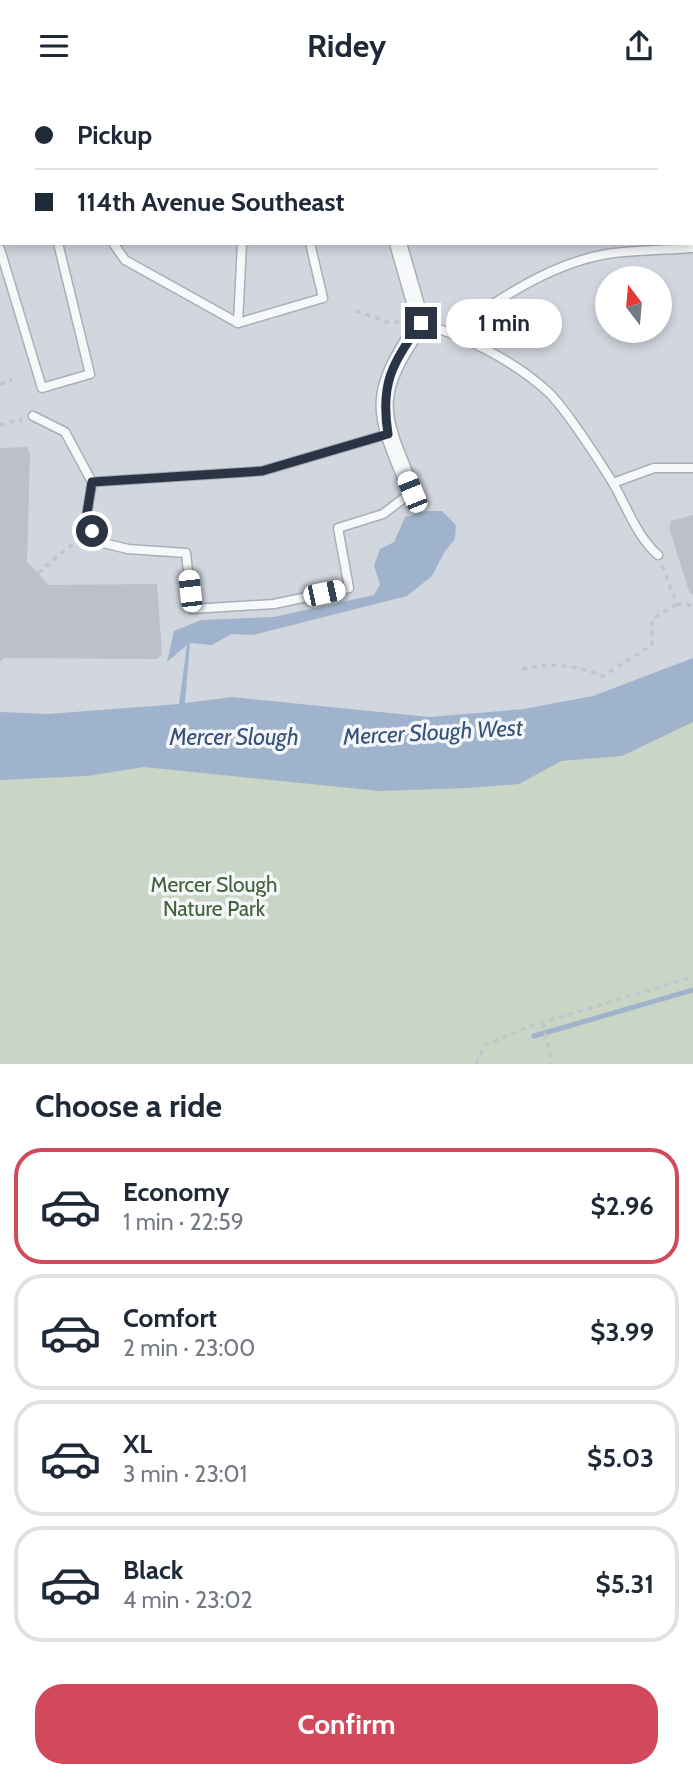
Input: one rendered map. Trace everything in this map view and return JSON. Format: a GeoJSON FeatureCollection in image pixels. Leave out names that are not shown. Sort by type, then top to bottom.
{"type":"FeatureCollection","features":[{"type":"Feature","properties":{"kind":"street"},"geometry":{"type":"LineString","coordinates":[[399,245],[421,323],[387,377],[383,404],[388,434],[412,492]]}},
{"type":"Feature","properties":{"kind":"lane"},"geometry":{"type":"LineString","coordinates":[[0,249],[42,388],[90,374],[58,245]]}},
{"type":"Feature","properties":{"kind":"lane"},"geometry":{"type":"LineString","coordinates":[[114,245],[125,260],[238,323],[323,298],[310,245]]}},
{"type":"Feature","properties":{"kind":"lane"},"geometry":{"type":"LineString","coordinates":[[238,323],[242,245]]}},
{"type":"Feature","properties":{"kind":"lane"},"geometry":{"type":"LineString","coordinates":[[450,332],[532,280],[574,262],[608,254],[693,248]]}},
{"type":"Feature","properties":{"kind":"lane"},"geometry":{"type":"LineString","coordinates":[[421,323],[450,332],[506,363],[549,392],[613,484],[643,541],[658,555]]}},
{"type":"Feature","properties":{"kind":"lane"},"geometry":{"type":"LineString","coordinates":[[33,416],[65,432],[92,482],[87,513],[92,531],[103,543],[186,553],[192,610],[274,604],[349,588],[338,528],[383,514],[412,492]]}},
{"type":"Feature","properties":{"kind":"lane"},"geometry":{"type":"LineString","coordinates":[[92,482],[262,471],[388,434]]}},
{"type":"Feature","properties":{"kind":"lane"},"geometry":{"type":"LineString","coordinates":[[613,484],[654,468],[693,468]]}},
{"type":"Feature","properties":{"kind":"path"},"geometry":{"type":"LineString","coordinates":[[356,311],[387,322],[421,323]]}},
{"type":"Feature","properties":{"kind":"path"},"geometry":{"type":"LineString","coordinates":[[0,384],[12,380]]}},
{"type":"Feature","properties":{"kind":"path"},"geometry":{"type":"LineString","coordinates":[[0,425],[33,416]]}},
{"type":"Feature","properties":{"kind":"path"},"geometry":{"type":"LineString","coordinates":[[38,573],[92,531]]}},
{"type":"Feature","properties":{"kind":"path"},"geometry":{"type":"LineString","coordinates":[[658,555],[677,604]]}},
{"type":"Feature","properties":{"kind":"path"},"geometry":{"type":"LineString","coordinates":[[522,669],[547,663],[574,666],[603,676],[652,645],[652,618],[677,604],[693,605]]}},
{"type":"Feature","properties":{"kind":"path"},"geometry":{"type":"LineString","coordinates":[[476,1064],[485,1045],[531,1026],[693,977]]}},
{"type":"Feature","properties":{"kind":"path"},"geometry":{"type":"LineString","coordinates":[[543,1024],[552,1064]]}},
{"type":"Feature","properties":{"kind":"shaded area"},"geometry":{"type":"Polygon","coordinates":[[[0,245],[693,245],[693,690],[573,736],[0,744],[0,245]]]}},
{"type":"Feature","properties":{"kind":"green space","name":"Mercer Slough Nature Park"},"geometry":{"type":"Polygon","coordinates":[[[693,690],[693,1064],[0,1064],[0,744],[320,739],[693,690]]]}},
{"type":"Feature","properties":{"kind":"water","name":"Mercer Slough"},"geometry":{"type":"Polygon","coordinates":[[[426,511],[442,511],[456,525],[455,539],[445,551],[432,576],[407,596],[253,635],[231,634],[212,645],[190,643],[185,703],[232,697],[429,717],[524,709],[593,696],[693,658],[693,722],[622,756],[561,761],[519,784],[380,791],[144,767],[87,776],[0,780],[0,712],[48,714],[179,704],[187,645],[167,662],[174,631],[201,620],[274,617],[374,595],[380,584],[374,566],[380,549],[394,542],[405,517],[426,511]]]}},
{"type":"Feature","properties":{"kind":"building"},"geometry":{"type":"Polygon","coordinates":[[[27,447],[30,452],[27,562],[49,585],[157,584],[162,654],[157,659],[4,658],[0,662],[0,448],[27,447]]]}},
{"type":"Feature","properties":{"kind":"building"},"geometry":{"type":"Polygon","coordinates":[[[693,515],[693,594],[690,594],[669,528],[671,521],[693,515]]]}},
{"type":"Feature","properties":{"kind":"waterway"},"geometry":{"type":"LineString","coordinates":[[534,1036],[693,990]]}},
{"type":"Feature","properties":{"kind":"route"},"geometry":{"type":"LineString","coordinates":[[92,531],[87,513],[92,482],[262,471],[388,434],[383,404],[387,377],[421,323]]}},
{"type":"Feature","properties":{"kind":"water label","name":"Mercer Slough West"},"geometry":{"type":"Point","coordinates":[433,732]}}]}
